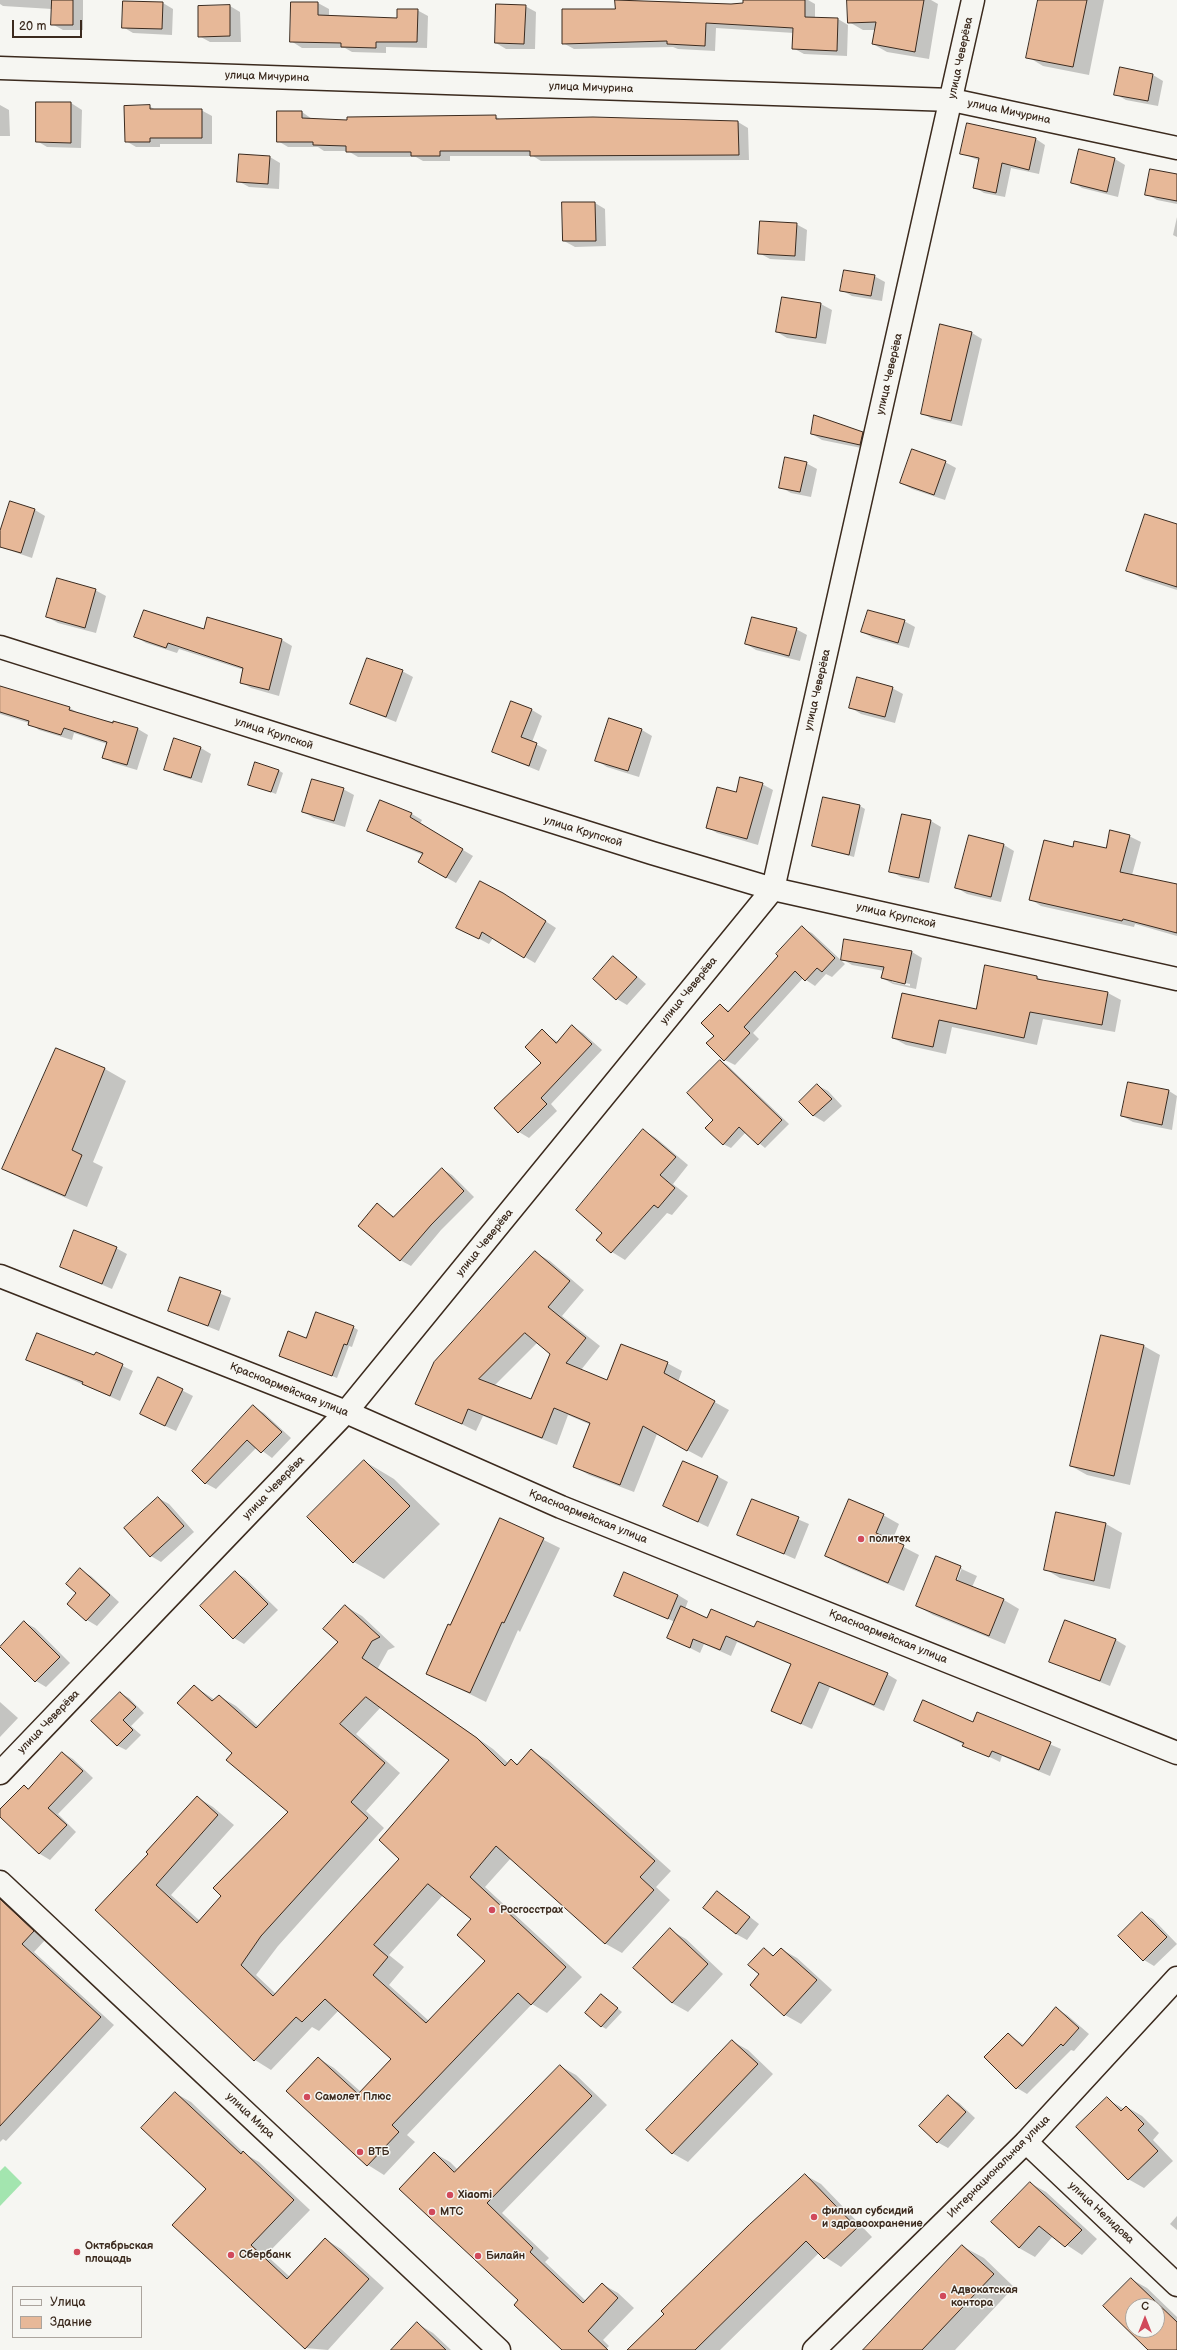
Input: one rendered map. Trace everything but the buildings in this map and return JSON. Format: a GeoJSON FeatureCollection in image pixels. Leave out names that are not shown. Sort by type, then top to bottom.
{"type":"FeatureCollection","features":[{"type":"Feature","properties":{"kind":"street","name":"улица Чеверёва"},"geometry":{"type":"LineString","coordinates":[[0,1773],[346,1412],[773,889],[952,100],[973,0]]}},
{"type":"Feature","properties":{"kind":"street","name":"улица Мичурина"},"geometry":{"type":"LineString","coordinates":[[0,68],[952,100],[1177,148]]}},
{"type":"Feature","properties":{"kind":"street","name":"улица Крупской"},"geometry":{"type":"LineString","coordinates":[[0,647],[652,853],[773,889],[1177,979]]}},
{"type":"Feature","properties":{"kind":"street","name":"Красноармейская улица"},"geometry":{"type":"LineString","coordinates":[[0,1276],[346,1412],[561,1507],[1177,1752]]}},
{"type":"Feature","properties":{"kind":"street","name":"улица Мира"},"geometry":{"type":"LineString","coordinates":[[0,1882],[499,2350]]}},
{"type":"Feature","properties":{"kind":"street","name":"Интернациональная улица"},"geometry":{"type":"LineString","coordinates":[[814,2350],[1026,2142],[1177,1978]]}},
{"type":"Feature","properties":{"kind":"street","name":"улица Нелидова"},"geometry":{"type":"LineString","coordinates":[[1026,2142],[1177,2285]]}},
{"type":"Feature","properties":{"kind":"green space"},"geometry":{"type":"Polygon","coordinates":[[[5,2166],[22,2183],[0,2206],[0,2171],[5,2166]]]}},
{"type":"Feature","properties":{"kind":"place","name":"политех"},"geometry":{"type":"Point","coordinates":[861,1539]}},
{"type":"Feature","properties":{"kind":"place","name":"Росгосстрах"},"geometry":{"type":"Point","coordinates":[492,1910]}},
{"type":"Feature","properties":{"kind":"place","name":"Самолет Плюс"},"geometry":{"type":"Point","coordinates":[307,2097]}},
{"type":"Feature","properties":{"kind":"place","name":"ВТБ"},"geometry":{"type":"Point","coordinates":[360,2152]}},
{"type":"Feature","properties":{"kind":"place","name":"Xiaomi"},"geometry":{"type":"Point","coordinates":[450,2195]}},
{"type":"Feature","properties":{"kind":"place","name":"МТС"},"geometry":{"type":"Point","coordinates":[432,2212]}},
{"type":"Feature","properties":{"kind":"place","name":"филиал субсидий и здравоохранение"},"geometry":{"type":"Point","coordinates":[814,2217]}},
{"type":"Feature","properties":{"kind":"place","name":"Октябрьская площадь"},"geometry":{"type":"Point","coordinates":[77,2252]}},
{"type":"Feature","properties":{"kind":"place","name":"Сбербанк"},"geometry":{"type":"Point","coordinates":[231,2255]}},
{"type":"Feature","properties":{"kind":"place","name":"Билайн"},"geometry":{"type":"Point","coordinates":[478,2256]}},
{"type":"Feature","properties":{"kind":"place","name":"Адвокатская контора"},"geometry":{"type":"Point","coordinates":[943,2296]}}]}
